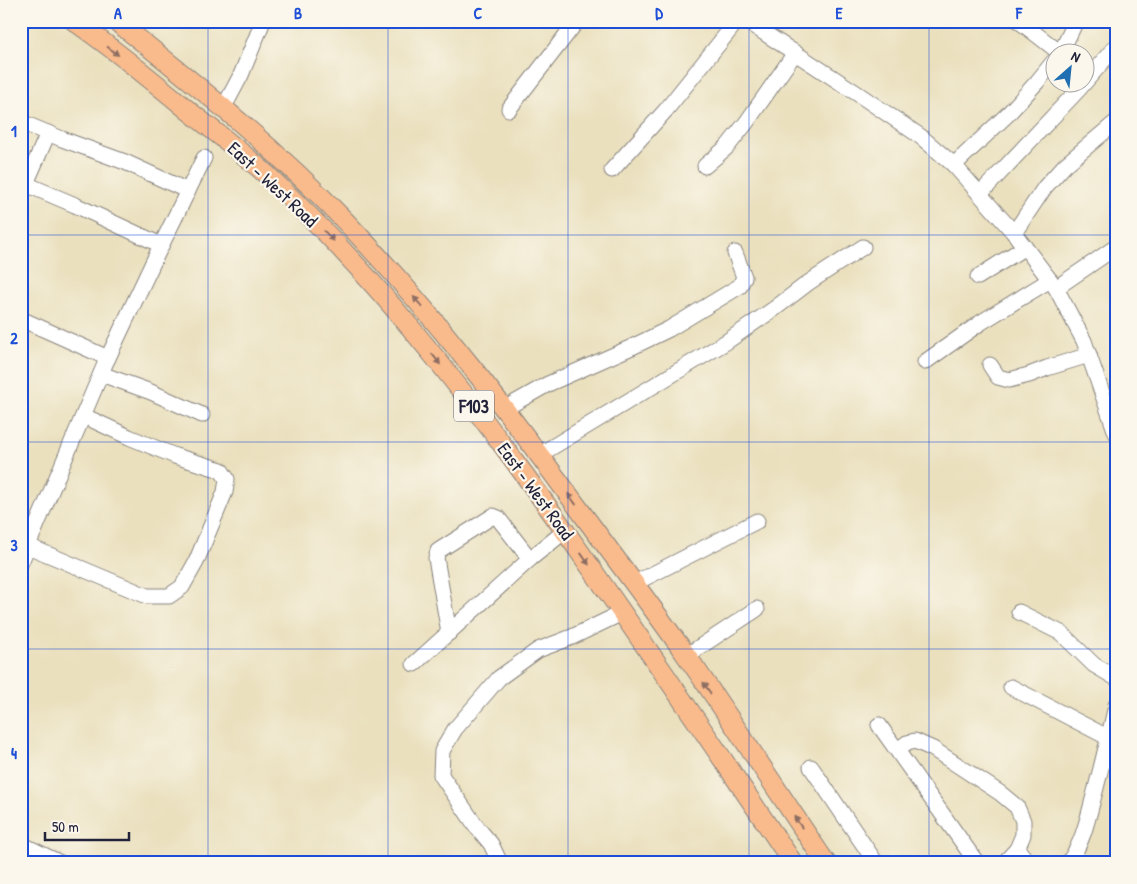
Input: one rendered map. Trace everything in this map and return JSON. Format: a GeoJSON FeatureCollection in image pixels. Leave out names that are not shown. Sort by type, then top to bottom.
{"type":"FeatureCollection","features":[{"type":"Feature","properties":{"kind":"main road","name":"East - West Road"},"geometry":{"type":"LineString","coordinates":[[74,21],[144,74],[266,174],[375,286],[485,421],[663,671],[793,863]]}},
{"type":"Feature","properties":{"kind":"main road","name":"East - West Road"},"geometry":{"type":"LineString","coordinates":[[116,21],[224,107],[283,160],[352,229],[442,330],[539,455],[686,656],[826,863]]}},
{"type":"Feature","properties":{"kind":"street"},"geometry":{"type":"LineString","coordinates":[[224,107],[241,75],[263,21]]}},
{"type":"Feature","properties":{"kind":"street"},"geometry":{"type":"LineString","coordinates":[[509,109],[577,21]]}},
{"type":"Feature","properties":{"kind":"street"},"geometry":{"type":"LineString","coordinates":[[1019,21],[1047,42]]}},
{"type":"Feature","properties":{"kind":"street"},"geometry":{"type":"LineString","coordinates":[[1065,42],[1076,21]]}},
{"type":"Feature","properties":{"kind":"street"},"geometry":{"type":"LineString","coordinates":[[612,170],[746,22],[920,136],[954,165],[1014,233],[1053,284],[1084,341],[1116,433]]}},
{"type":"Feature","properties":{"kind":"street"},"geometry":{"type":"LineString","coordinates":[[980,194],[1079,89],[1116,46]]}},
{"type":"Feature","properties":{"kind":"street"},"geometry":{"type":"LineString","coordinates":[[705,166],[727,147],[742,129],[795,53]]}},
{"type":"Feature","properties":{"kind":"street"},"geometry":{"type":"LineString","coordinates":[[954,165],[1008,114],[1044,73]]}},
{"type":"Feature","properties":{"kind":"street"},"geometry":{"type":"LineString","coordinates":[[21,122],[125,162],[188,191]]}},
{"type":"Feature","properties":{"kind":"street"},"geometry":{"type":"LineString","coordinates":[[1014,233],[1045,187],[1065,165],[1116,122]]}},
{"type":"Feature","properties":{"kind":"street"},"geometry":{"type":"LineString","coordinates":[[48,133],[23,187],[75,205],[161,245]]}},
{"type":"Feature","properties":{"kind":"street"},"geometry":{"type":"LineString","coordinates":[[21,562],[108,358],[204,158]]}},
{"type":"Feature","properties":{"kind":"street"},"geometry":{"type":"LineString","coordinates":[[539,455],[726,342],[774,310],[808,283],[863,247]]}},
{"type":"Feature","properties":{"kind":"street"},"geometry":{"type":"LineString","coordinates":[[978,278],[1025,247]]}},
{"type":"Feature","properties":{"kind":"street"},"geometry":{"type":"LineString","coordinates":[[926,362],[980,323],[1053,284],[1116,247]]}},
{"type":"Feature","properties":{"kind":"street"},"geometry":{"type":"LineString","coordinates":[[504,409],[548,384],[669,329],[740,286],[744,277],[735,253]]}},
{"type":"Feature","properties":{"kind":"street"},"geometry":{"type":"LineString","coordinates":[[21,319],[108,358]]}},
{"type":"Feature","properties":{"kind":"street"},"geometry":{"type":"LineString","coordinates":[[990,365],[998,376],[1009,380],[1089,355]]}},
{"type":"Feature","properties":{"kind":"street"},"geometry":{"type":"LineString","coordinates":[[101,374],[151,392],[202,415]]}},
{"type":"Feature","properties":{"kind":"street"},"geometry":{"type":"LineString","coordinates":[[28,546],[147,596],[169,596],[182,587],[196,562],[225,492],[228,479],[221,470],[175,456],[84,416]]}},
{"type":"Feature","properties":{"kind":"street"},"geometry":{"type":"LineString","coordinates":[[448,633],[436,558],[438,551],[493,516],[498,518],[530,559]]}},
{"type":"Feature","properties":{"kind":"street"},"geometry":{"type":"LineString","coordinates":[[634,584],[757,521]]}},
{"type":"Feature","properties":{"kind":"street"},"geometry":{"type":"LineString","coordinates":[[414,664],[530,559],[564,531]]}},
{"type":"Feature","properties":{"kind":"street"},"geometry":{"type":"LineString","coordinates":[[686,656],[758,609]]}},
{"type":"Feature","properties":{"kind":"street"},"geometry":{"type":"LineString","coordinates":[[1019,612],[1061,633],[1094,665],[1116,678]]}},
{"type":"Feature","properties":{"kind":"street"},"geometry":{"type":"LineString","coordinates":[[500,863],[492,844],[476,826],[442,775],[442,751],[456,730],[499,678],[538,650],[572,637],[622,613]]}},
{"type":"Feature","properties":{"kind":"street"},"geometry":{"type":"LineString","coordinates":[[1011,686],[1108,738]]}},
{"type":"Feature","properties":{"kind":"street"},"geometry":{"type":"LineString","coordinates":[[1073,861],[1086,828],[1116,705]]}},
{"type":"Feature","properties":{"kind":"street"},"geometry":{"type":"LineString","coordinates":[[879,725],[977,863]]}},
{"type":"Feature","properties":{"kind":"street"},"geometry":{"type":"LineString","coordinates":[[898,750],[907,743],[915,741],[932,749],[1000,793],[1017,807],[1023,822],[1023,835],[1017,849],[1004,863]]}},
{"type":"Feature","properties":{"kind":"street"},"geometry":{"type":"LineString","coordinates":[[811,767],[876,863]]}},
{"type":"Feature","properties":{"kind":"street"},"geometry":{"type":"LineString","coordinates":[[21,844],[60,863]]}},
{"type":"Feature","properties":{"kind":"street"},"geometry":{"type":"LineString","coordinates":[[1017,849],[1029,863]]}}]}
